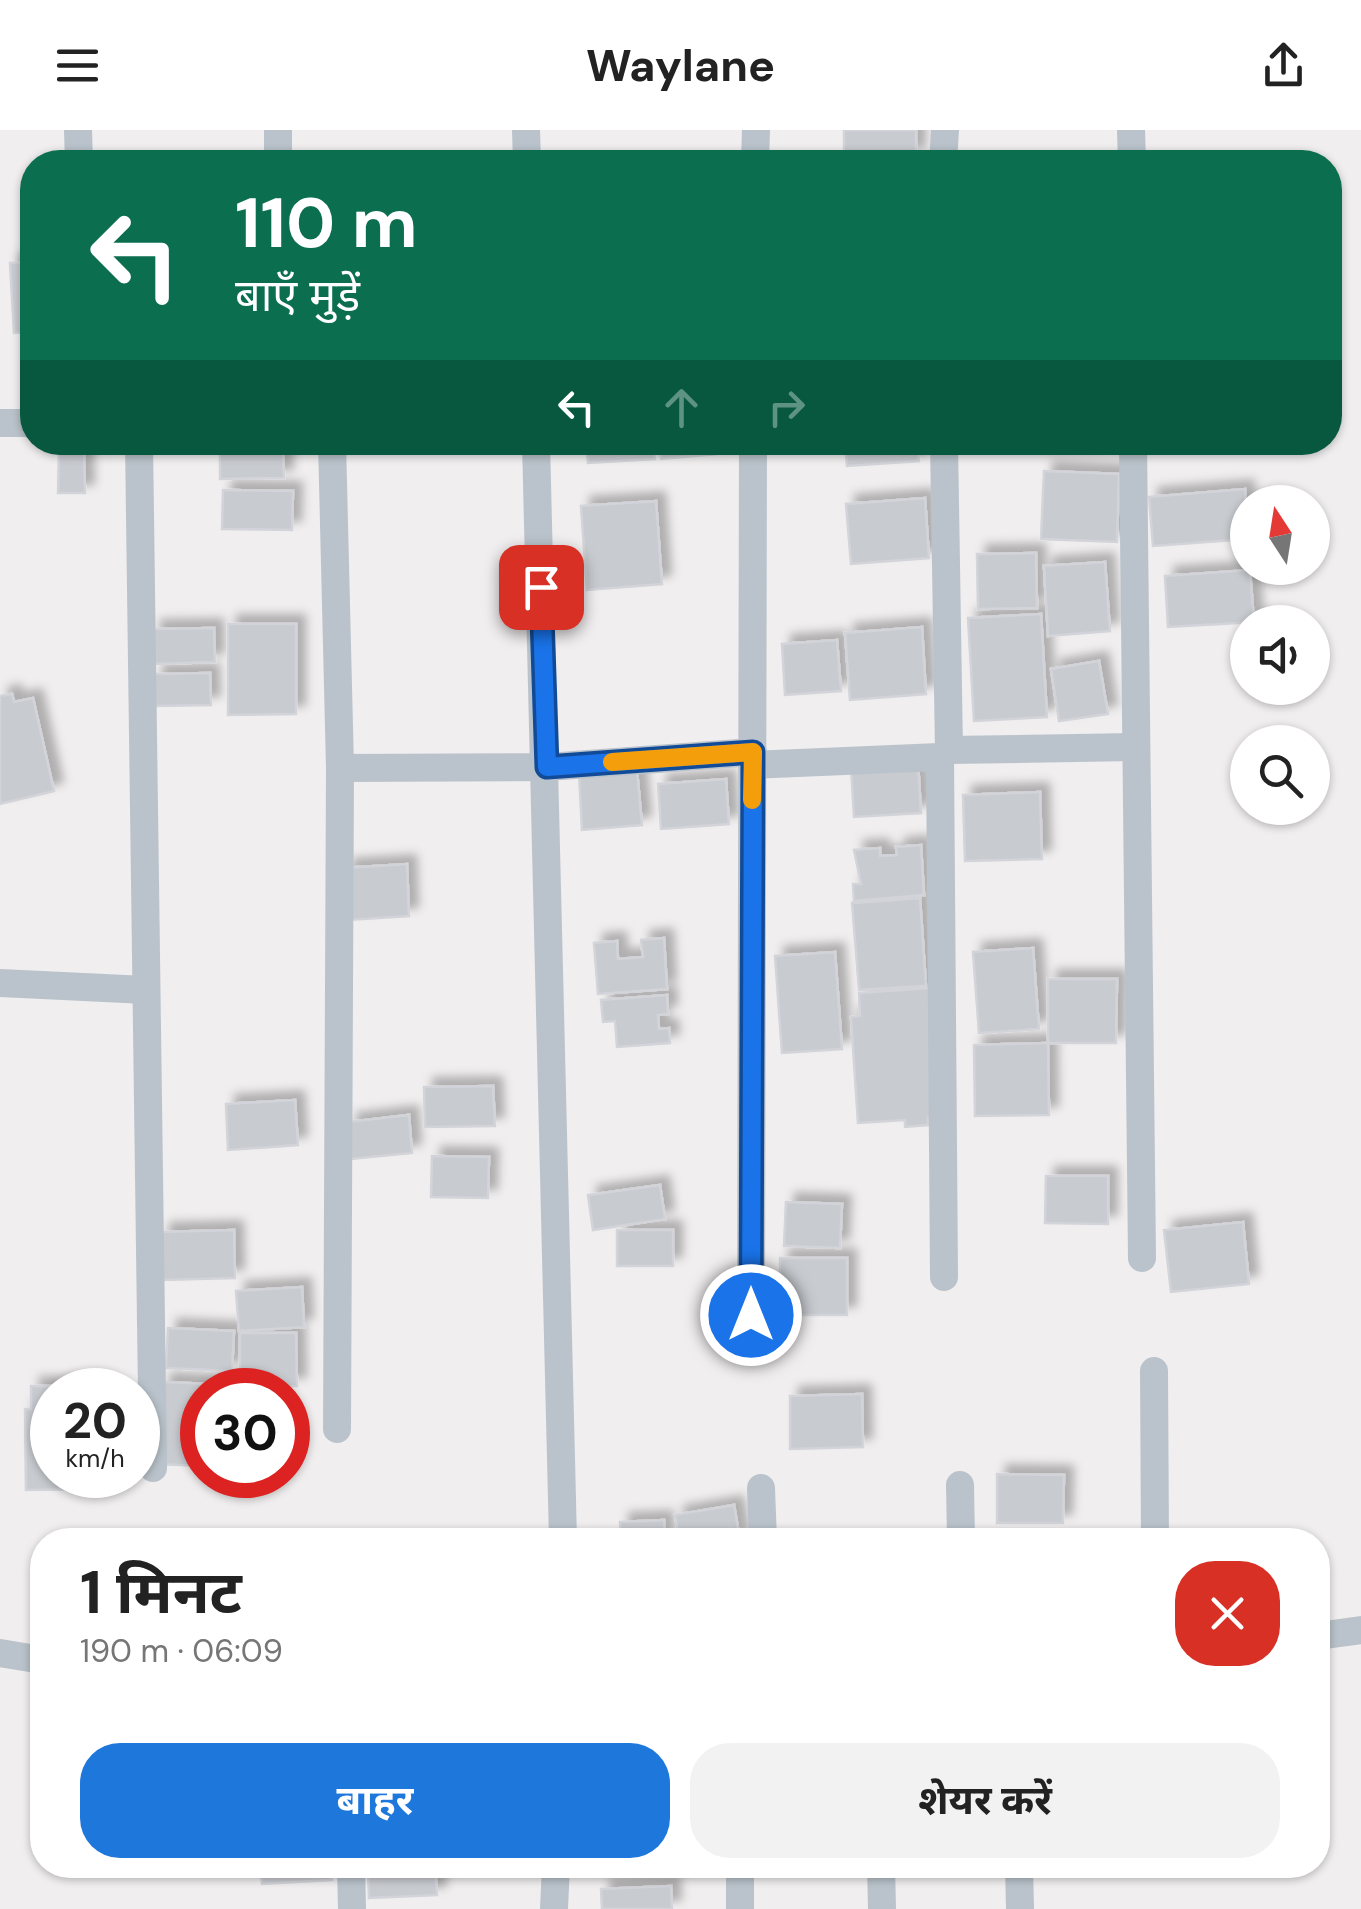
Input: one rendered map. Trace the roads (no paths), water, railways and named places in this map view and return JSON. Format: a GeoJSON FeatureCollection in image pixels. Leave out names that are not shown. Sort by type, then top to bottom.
{"type":"FeatureCollection","features":[{"type":"Feature","properties":{"kind":"street"},"geometry":{"type":"LineString","coordinates":[[138,455],[152,1368]]}},
{"type":"Feature","properties":{"kind":"street"},"geometry":{"type":"LineString","coordinates":[[332,455],[340,768],[336,1429]]}},
{"type":"Feature","properties":{"kind":"street"},"geometry":{"type":"LineString","coordinates":[[536,455],[563,1528]]}},
{"type":"Feature","properties":{"kind":"street"},"geometry":{"type":"LineString","coordinates":[[751,1315],[753,455]]}},
{"type":"Feature","properties":{"kind":"street"},"geometry":{"type":"LineString","coordinates":[[944,455],[944,1277]]}},
{"type":"Feature","properties":{"kind":"street"},"geometry":{"type":"LineString","coordinates":[[1133,455],[1142,1258]]}},
{"type":"Feature","properties":{"kind":"street"},"geometry":{"type":"LineString","coordinates":[[340,768],[547,767],[1134,747]]}},
{"type":"Feature","properties":{"kind":"street"},"geometry":{"type":"LineString","coordinates":[[0,983],[146,990]]}},
{"type":"Feature","properties":{"kind":"street"},"geometry":{"type":"LineString","coordinates":[[1154,1371],[1155,1528]]}},
{"type":"Feature","properties":{"kind":"street"},"geometry":{"type":"LineString","coordinates":[[960,1485],[961,1528]]}},
{"type":"Feature","properties":{"kind":"street"},"geometry":{"type":"LineString","coordinates":[[761,1488],[763,1528]]}},
{"type":"Feature","properties":{"kind":"street"},"geometry":{"type":"LineString","coordinates":[[1330,1634],[1361,1630]]}},
{"type":"Feature","properties":{"kind":"street"},"geometry":{"type":"LineString","coordinates":[[0,1652],[30,1658]]}},
{"type":"Feature","properties":{"kind":"street"},"geometry":{"type":"LineString","coordinates":[[351,1878],[352,1909]]}},
{"type":"Feature","properties":{"kind":"street"},"geometry":{"type":"LineString","coordinates":[[554,1909],[555,1878]]}},
{"type":"Feature","properties":{"kind":"street"},"geometry":{"type":"LineString","coordinates":[[740,1878],[740,1909]]}},
{"type":"Feature","properties":{"kind":"street"},"geometry":{"type":"LineString","coordinates":[[881,1878],[882,1909]]}},
{"type":"Feature","properties":{"kind":"street"},"geometry":{"type":"LineString","coordinates":[[1019,1878],[1020,1909]]}}]}
